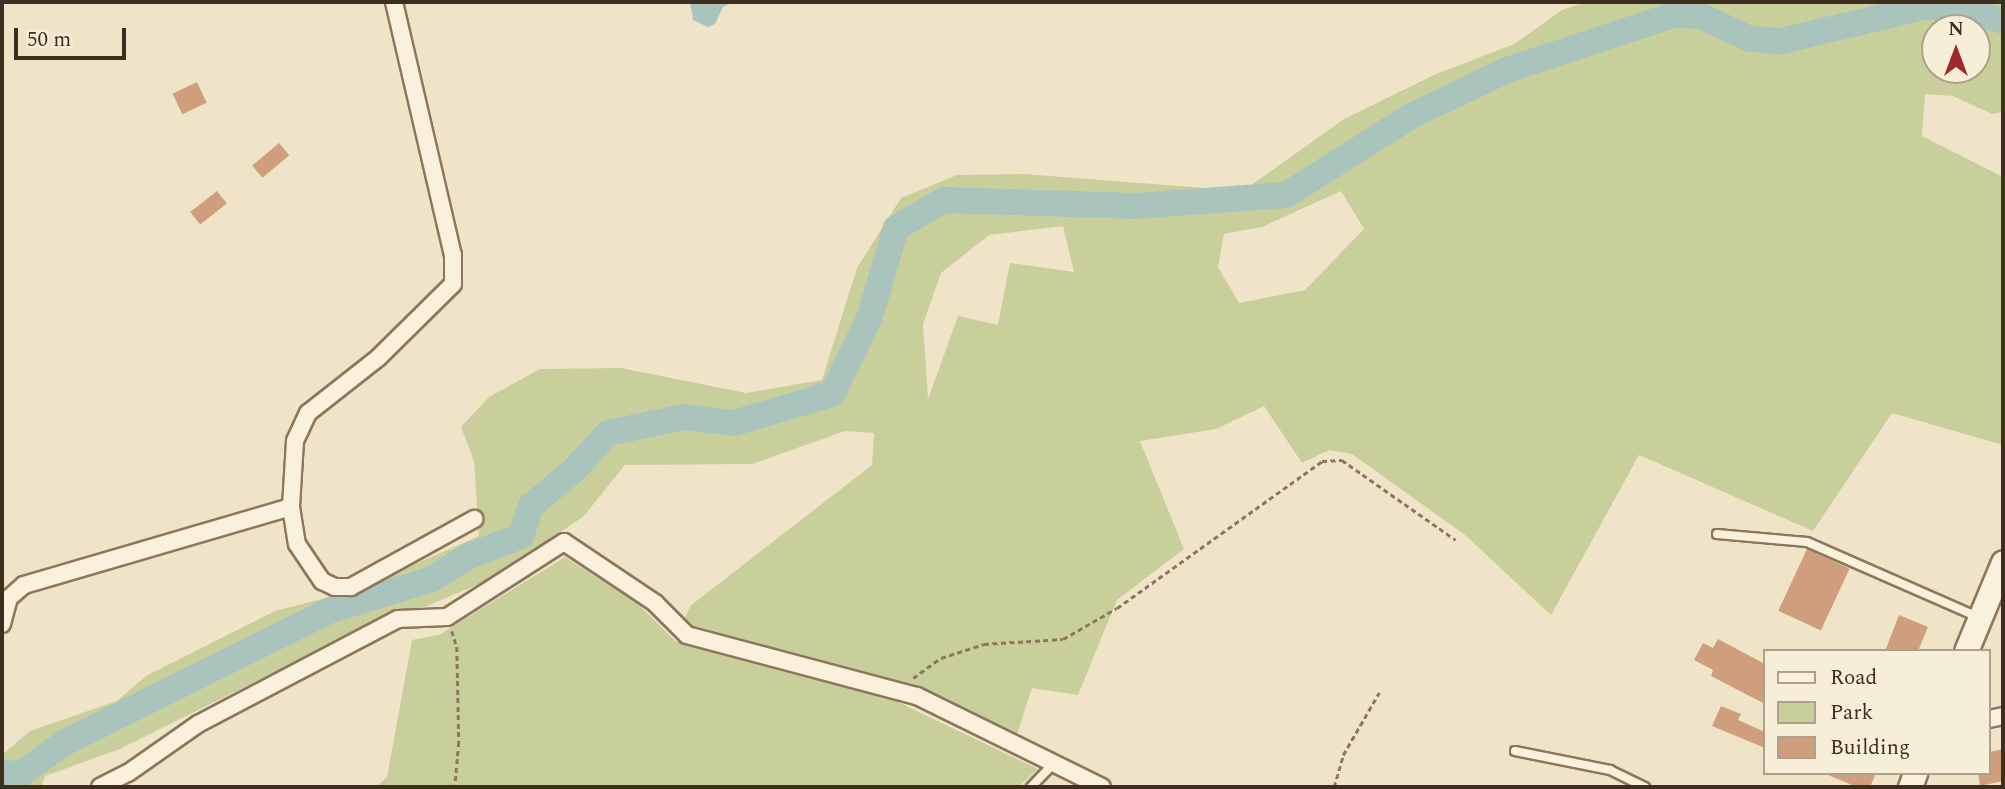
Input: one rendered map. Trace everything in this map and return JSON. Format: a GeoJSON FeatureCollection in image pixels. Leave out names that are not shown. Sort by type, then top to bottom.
{"type":"FeatureCollection","features":[{"type":"Feature","properties":{"kind":"street"},"geometry":{"type":"LineString","coordinates":[[394,2],[453,255],[453,284],[378,358],[308,413],[295,441],[291,508],[297,544],[322,581],[335,586],[351,587],[474,519]]}},
{"type":"Feature","properties":{"kind":"street"},"geometry":{"type":"LineString","coordinates":[[2,624],[9,598],[24,585],[291,508]]}},
{"type":"Feature","properties":{"kind":"street"},"geometry":{"type":"LineString","coordinates":[[100,787],[128,773],[198,724],[398,619],[447,617],[564,542],[655,603],[687,635],[897,690],[961,716],[1102,787]]}},
{"type":"Feature","properties":{"kind":"street"},"geometry":{"type":"LineString","coordinates":[[1967,649],[2003,562]]}},
{"type":"Feature","properties":{"kind":"lane"},"geometry":{"type":"LineString","coordinates":[[1717,534],[1807,542],[1980,618]]}},
{"type":"Feature","properties":{"kind":"lane"},"geometry":{"type":"LineString","coordinates":[[1515,751],[1610,770],[1645,787]]}},
{"type":"Feature","properties":{"kind":"lane"},"geometry":{"type":"LineString","coordinates":[[1031,787],[1053,764]]}},
{"type":"Feature","properties":{"kind":"path"},"geometry":{"type":"LineString","coordinates":[[897,690],[941,658],[984,644],[1063,639],[1117,608],[1322,461],[1342,460],[1456,540]]}},
{"type":"Feature","properties":{"kind":"path"},"geometry":{"type":"LineString","coordinates":[[447,617],[457,647],[459,742],[455,787]]}},
{"type":"Feature","properties":{"kind":"path"},"geometry":{"type":"LineString","coordinates":[[1334,787],[1343,755],[1380,693]]}},
{"type":"Feature","properties":{"kind":"green space"},"geometry":{"type":"Polygon","coordinates":[[[1586,2],[2003,3],[2003,112],[1992,114],[1953,96],[1925,94],[1922,136],[2003,177],[2003,445],[1892,413],[1813,531],[1639,455],[1551,615],[1465,535],[1352,454],[1329,450],[1302,463],[1264,406],[1216,429],[1140,441],[1184,549],[1117,600],[1078,695],[1032,688],[1016,738],[894,681],[683,623],[690,606],[872,465],[874,433],[845,431],[752,464],[625,465],[583,517],[484,582],[303,658],[120,749],[45,776],[41,787],[2,787],[2,755],[30,731],[117,701],[146,676],[275,611],[356,590],[479,536],[474,461],[461,427],[489,397],[540,369],[621,368],[746,393],[822,380],[857,268],[901,198],[957,175],[1024,174],[1243,191],[1344,119],[1434,75],[1514,44],[1562,10],[1586,2]],[[1341,191],[1262,227],[1224,234],[1218,267],[1239,303],[1305,290],[1364,229],[1341,191]],[[1063,226],[989,235],[941,273],[923,324],[928,399],[958,316],[998,325],[1010,263],[1074,272],[1063,226]]]}},
{"type":"Feature","properties":{"kind":"green space"},"geometry":{"type":"Polygon","coordinates":[[[565,557],[638,604],[675,641],[896,701],[1038,769],[1018,787],[376,787],[387,777],[412,640],[439,635],[565,557]]]}},
{"type":"Feature","properties":{"kind":"water"},"geometry":{"type":"Polygon","coordinates":[[[690,2],[734,2],[723,7],[715,24],[708,27],[693,20],[690,2]]]}},
{"type":"Feature","properties":{"kind":"building"},"geometry":{"type":"Polygon","coordinates":[[[197,82],[207,103],[182,114],[173,93],[197,82]]]}},
{"type":"Feature","properties":{"kind":"building"},"geometry":{"type":"Polygon","coordinates":[[[279,143],[289,155],[262,178],[252,165],[279,143]]]}},
{"type":"Feature","properties":{"kind":"building"},"geometry":{"type":"Polygon","coordinates":[[[217,191],[227,204],[200,225],[190,212],[217,191]]]}},
{"type":"Feature","properties":{"kind":"building"},"geometry":{"type":"Polygon","coordinates":[[[1807,549],[1850,569],[1821,630],[1778,611],[1807,549]]]}},
{"type":"Feature","properties":{"kind":"building"},"geometry":{"type":"Polygon","coordinates":[[[1899,615],[1928,627],[1919,649],[1886,649],[1899,615]]]}},
{"type":"Feature","properties":{"kind":"building"},"geometry":{"type":"Polygon","coordinates":[[[1718,639],[1764,663],[1764,703],[1711,676],[1713,670],[1694,660],[1703,643],[1713,648],[1718,639]]]}},
{"type":"Feature","properties":{"kind":"building"},"geometry":{"type":"Polygon","coordinates":[[[1721,706],[1741,714],[1738,720],[1764,732],[1764,748],[1712,726],[1721,706]]]}},
{"type":"Feature","properties":{"kind":"building"},"geometry":{"type":"Polygon","coordinates":[[[2003,749],[2003,781],[1980,786],[1978,775],[1991,775],[1991,752],[2003,749]]]}},
{"type":"Feature","properties":{"kind":"building"},"geometry":{"type":"Polygon","coordinates":[[[1828,775],[1875,775],[1870,787],[1857,787],[1828,775]]]}},
{"type":"Feature","properties":{"kind":"waterway"},"geometry":{"type":"LineString","coordinates":[[2,773],[21,774],[64,743],[331,610],[430,580],[469,556],[521,536],[531,506],[574,470],[608,433],[684,417],[734,423],[832,394],[869,319],[896,228],[944,200],[1136,206],[1286,195],[1411,116],[1507,70],[1673,15],[1701,16],[1750,39],[1781,41],[1924,7],[1957,8],[2003,21]]}},
{"type":"Feature","properties":{"kind":"waterway"},"geometry":{"type":"LineString","coordinates":[[17,787],[21,774]]}}]}
